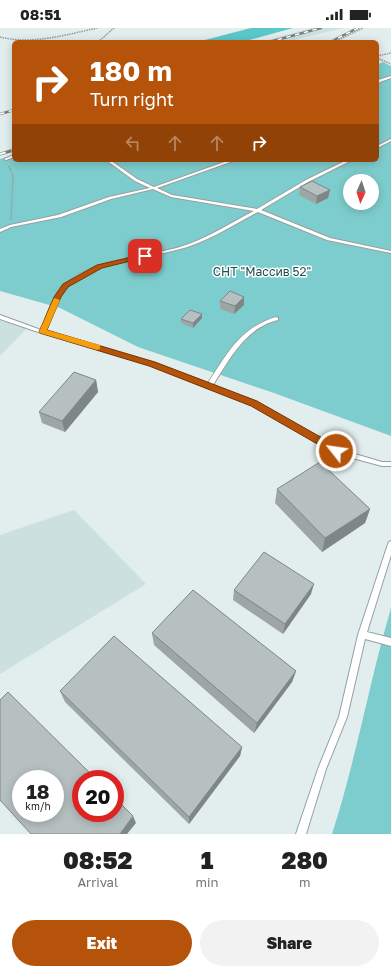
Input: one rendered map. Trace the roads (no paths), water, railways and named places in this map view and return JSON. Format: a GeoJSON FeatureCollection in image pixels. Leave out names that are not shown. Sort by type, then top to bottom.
{"type":"FeatureCollection","features":[{"type":"Feature","properties":{"kind":"lane"},"geometry":{"type":"LineString","coordinates":[[379,81],[391,77]]}},
{"type":"Feature","properties":{"kind":"lane"},"geometry":{"type":"LineString","coordinates":[[379,146],[391,140]]}},
{"type":"Feature","properties":{"kind":"lane"},"geometry":{"type":"LineString","coordinates":[[6,159],[12,157]]}},
{"type":"Feature","properties":{"kind":"lane"},"geometry":{"type":"LineString","coordinates":[[111,162],[136,180],[171,196],[258,210],[329,239],[391,252]]}},
{"type":"Feature","properties":{"kind":"lane"},"geometry":{"type":"LineString","coordinates":[[0,231],[10,226],[59,216],[110,198],[154,188],[228,162]]}},
{"type":"Feature","properties":{"kind":"lane"},"geometry":{"type":"LineString","coordinates":[[43,332],[58,297],[66,286],[84,275],[100,267],[190,245],[258,210],[307,181],[346,162]]}},
{"type":"Feature","properties":{"kind":"lane"},"geometry":{"type":"LineString","coordinates":[[0,317],[43,332],[152,364],[254,403],[336,451],[382,464],[391,464]]}},
{"type":"Feature","properties":{"kind":"lane"},"geometry":{"type":"LineString","coordinates":[[209,386],[242,338],[263,323],[276,319]]}},
{"type":"Feature","properties":{"kind":"lane"},"geometry":{"type":"LineString","coordinates":[[301,834],[322,769],[343,717],[362,635],[391,544]]}},
{"type":"Feature","properties":{"kind":"lane"},"geometry":{"type":"LineString","coordinates":[[362,635],[391,642]]}},
{"type":"Feature","properties":{"kind":"railway"},"geometry":{"type":"LineString","coordinates":[[276,40],[321,28]]}},
{"type":"Feature","properties":{"kind":"railway"},"geometry":{"type":"LineString","coordinates":[[334,40],[358,28]]}},
{"type":"Feature","properties":{"kind":"railway"},"geometry":{"type":"LineString","coordinates":[[0,114],[12,111]]}},
{"type":"Feature","properties":{"kind":"railway"},"geometry":{"type":"LineString","coordinates":[[0,154],[12,151]]}},
{"type":"Feature","properties":{"kind":"park label","name":"СНТ \"Массив 52\""},"geometry":{"type":"Point","coordinates":[262,271]}}]}
